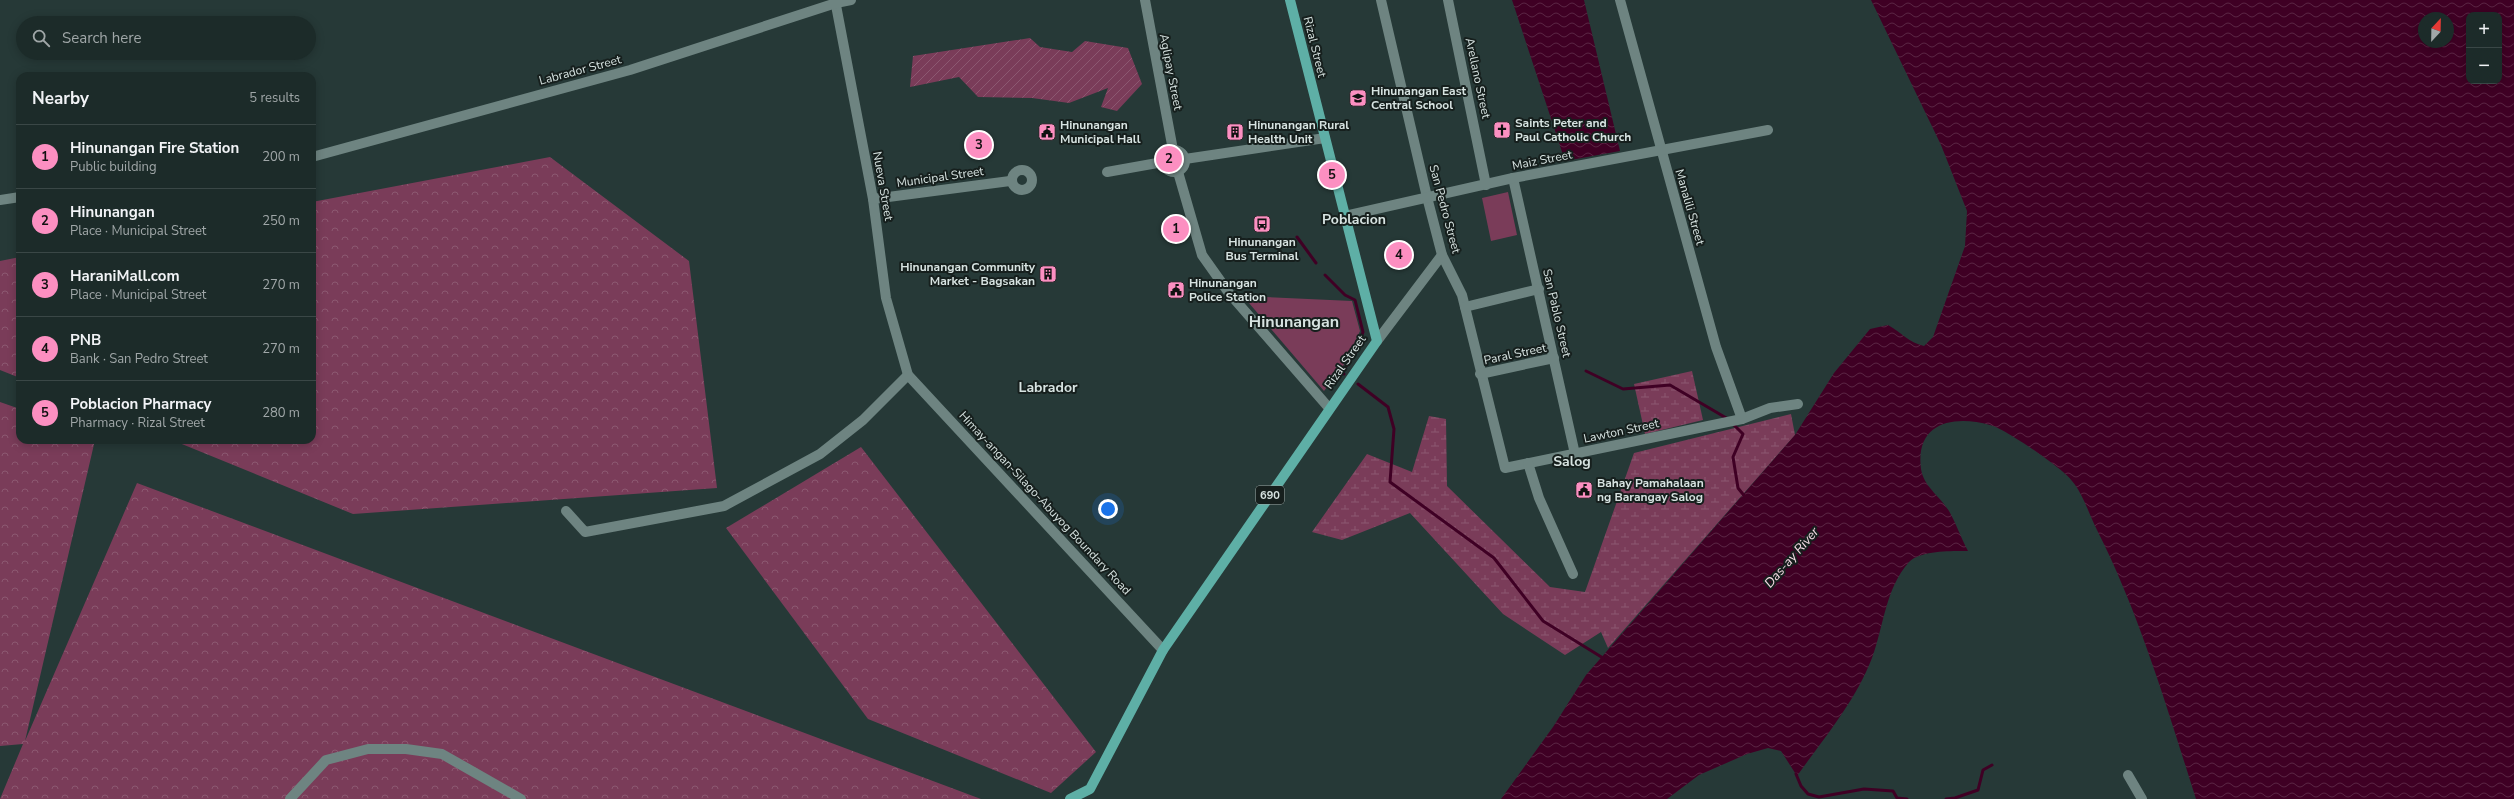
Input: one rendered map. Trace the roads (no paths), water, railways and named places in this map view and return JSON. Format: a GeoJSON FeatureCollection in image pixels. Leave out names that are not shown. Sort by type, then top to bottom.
{"type":"FeatureCollection","features":[{"type":"Feature","properties":{"kind":"main road","name":"Rizal Street"},"geometry":{"type":"LineString","coordinates":[[1163,650],[1329,408],[1378,341],[1290,0]]}},
{"type":"Feature","properties":{"kind":"main road","name":"690"},"geometry":{"type":"LineString","coordinates":[[1070,799],[1090,788],[1163,650]]}},
{"type":"Feature","properties":{"kind":"street","name":"Labrador Street"},"geometry":{"type":"LineString","coordinates":[[316,156],[630,70],[836,1],[851,0]]}},
{"type":"Feature","properties":{"kind":"street","name":"Aglipay Street"},"geometry":{"type":"LineString","coordinates":[[1145,0],[1173,150]]}},
{"type":"Feature","properties":{"kind":"street","name":"San Pedro Street"},"geometry":{"type":"LineString","coordinates":[[1380,0],[1442,255],[1462,295],[1480,374],[1505,468]]}},
{"type":"Feature","properties":{"kind":"street","name":"Arellano Street"},"geometry":{"type":"LineString","coordinates":[[1448,0],[1486,184]]}},
{"type":"Feature","properties":{"kind":"street","name":"Manalili Street"},"geometry":{"type":"LineString","coordinates":[[1620,0],[1716,347],[1742,419]]}},
{"type":"Feature","properties":{"kind":"street","name":"Nueva Street"},"geometry":{"type":"LineString","coordinates":[[836,1],[873,199],[886,298],[908,375]]}},
{"type":"Feature","properties":{"kind":"street","name":"Maiz Street"},"geometry":{"type":"LineString","coordinates":[[1345,216],[1513,178],[1660,149],[1768,130]]}},
{"type":"Feature","properties":{"kind":"street"},"geometry":{"type":"LineString","coordinates":[[1185,159],[1325,138]]}},
{"type":"Feature","properties":{"kind":"street"},"geometry":{"type":"LineString","coordinates":[[1173,150],[1182,153],[1185,159],[1185,165],[1178,172],[1170,172],[1163,162],[1166,152],[1173,150]]}},
{"type":"Feature","properties":{"kind":"street"},"geometry":{"type":"LineString","coordinates":[[1107,172],[1163,162]]}},
{"type":"Feature","properties":{"kind":"street"},"geometry":{"type":"LineString","coordinates":[[1178,172],[1202,255],[1229,293],[1329,408]]}},
{"type":"Feature","properties":{"kind":"street","name":"San Pablo Street"},"geometry":{"type":"LineString","coordinates":[[1513,178],[1575,454]]}},
{"type":"Feature","properties":{"kind":"street","name":"Municipal Street"},"geometry":{"type":"LineString","coordinates":[[873,199],[1010,181]]}},
{"type":"Feature","properties":{"kind":"street"},"geometry":{"type":"LineString","coordinates":[[0,200],[16,198]]}},
{"type":"Feature","properties":{"kind":"street"},"geometry":{"type":"LineString","coordinates":[[1378,341],[1442,255]]}},
{"type":"Feature","properties":{"kind":"street"},"geometry":{"type":"LineString","coordinates":[[1465,307],[1539,289]]}},
{"type":"Feature","properties":{"kind":"street","name":"Paral Street"},"geometry":{"type":"LineString","coordinates":[[1480,374],[1554,358]]}},
{"type":"Feature","properties":{"kind":"street"},"geometry":{"type":"LineString","coordinates":[[566,511],[585,532],[724,506],[820,454],[863,420],[908,375]]}},
{"type":"Feature","properties":{"kind":"street","name":"Himay-angan-Silago-Abuyog Boundary Road"},"geometry":{"type":"LineString","coordinates":[[908,375],[1163,650]]}},
{"type":"Feature","properties":{"kind":"street","name":"Lawton Street"},"geometry":{"type":"LineString","coordinates":[[1505,468],[1742,419],[1770,408],[1798,404]]}},
{"type":"Feature","properties":{"kind":"street"},"geometry":{"type":"LineString","coordinates":[[1528,463],[1539,498],[1574,574]]}},
{"type":"Feature","properties":{"kind":"street"},"geometry":{"type":"LineString","coordinates":[[290,799],[326,760],[368,749],[406,749],[442,754],[521,799]]}},
{"type":"Feature","properties":{"kind":"street"},"geometry":{"type":"LineString","coordinates":[[2128,775],[2142,799]]}},
{"type":"Feature","properties":{"kind":"water"},"geometry":{"type":"Polygon","coordinates":[[[1512,0],[1584,0],[1620,151],[1565,161],[1512,0]]]}},
{"type":"Feature","properties":{"kind":"water","name":"Das-ay River"},"geometry":{"type":"Polygon","coordinates":[[[1871,0],[2514,0],[2514,799],[2196,799],[2140,628],[2127,595],[2083,498],[2076,486],[2067,475],[2008,433],[1990,425],[1963,421],[1951,422],[1940,426],[1931,432],[1924,441],[1921,453],[1921,469],[1925,481],[1949,511],[1968,551],[1929,553],[1914,558],[1909,562],[1901,573],[1890,596],[1872,658],[1857,690],[1848,705],[1797,776],[1781,751],[1768,748],[1747,754],[1699,775],[1667,799],[1501,799],[1553,727],[1586,675],[1795,435],[1834,373],[1870,329],[1888,325],[1909,340],[1924,346],[1933,337],[1965,246],[1967,211],[1941,145],[1871,0]]]}},
{"type":"Feature","properties":{"kind":"waterway"},"geometry":{"type":"LineString","coordinates":[[1297,237],[1316,263]]}},
{"type":"Feature","properties":{"kind":"waterway"},"geometry":{"type":"LineString","coordinates":[[1325,275],[1345,295],[1355,300],[1363,332],[1356,352],[1342,372],[1344,374]]}},
{"type":"Feature","properties":{"kind":"waterway"},"geometry":{"type":"LineString","coordinates":[[1586,371],[1623,389],[1670,385],[1728,419]]}},
{"type":"Feature","properties":{"kind":"waterway"},"geometry":{"type":"LineString","coordinates":[[1358,384],[1388,407],[1394,429],[1390,482],[1494,558],[1543,621],[1603,658]]}},
{"type":"Feature","properties":{"kind":"waterway"},"geometry":{"type":"LineString","coordinates":[[1732,423],[1743,434],[1733,457],[1738,488],[1746,498]]}},
{"type":"Feature","properties":{"kind":"waterway"},"geometry":{"type":"LineString","coordinates":[[1946,799],[1955,798],[1978,790],[1983,770],[1992,765]]}},
{"type":"Feature","properties":{"kind":"waterway"},"geometry":{"type":"LineString","coordinates":[[1796,774],[1801,786],[1808,794],[1819,797],[1864,789],[1893,791],[1897,798],[1907,799]]}},
{"type":"Feature","properties":{"kind":"place","name":"Hinunangan East Central School"},"geometry":{"type":"Point","coordinates":[1358,98]}},
{"type":"Feature","properties":{"kind":"place","name":"Saints Peter and Paul Catholic Church"},"geometry":{"type":"Point","coordinates":[1502,130]}},
{"type":"Feature","properties":{"kind":"place","name":"Hinunangan Municipal Hall"},"geometry":{"type":"Point","coordinates":[1047,132]}},
{"type":"Feature","properties":{"kind":"place","name":"Hinunangan Rural Health Unit"},"geometry":{"type":"Point","coordinates":[1235,132]}},
{"type":"Feature","properties":{"kind":"place","name":"HaraniMall.com"},"geometry":{"type":"Point","coordinates":[979,145]}},
{"type":"Feature","properties":{"kind":"place","name":"Hinunangan"},"geometry":{"type":"Point","coordinates":[1169,159]}},
{"type":"Feature","properties":{"kind":"place","name":"Poblacion Pharmacy"},"geometry":{"type":"Point","coordinates":[1332,175]}},
{"type":"Feature","properties":{"kind":"place","name":"Hinunangan Bus Terminal"},"geometry":{"type":"Point","coordinates":[1262,224]}},
{"type":"Feature","properties":{"kind":"place","name":"Hinunangan Fire Station"},"geometry":{"type":"Point","coordinates":[1176,229]}},
{"type":"Feature","properties":{"kind":"place","name":"PNB"},"geometry":{"type":"Point","coordinates":[1399,255]}},
{"type":"Feature","properties":{"kind":"place","name":"Hinunangan Community Market - Bagsakan"},"geometry":{"type":"Point","coordinates":[1048,274]}},
{"type":"Feature","properties":{"kind":"place","name":"Hinunangan Police Station"},"geometry":{"type":"Point","coordinates":[1176,290]}},
{"type":"Feature","properties":{"kind":"place","name":"Bahay Pamahalaan ng Barangay Salog"},"geometry":{"type":"Point","coordinates":[1584,490]}},
{"type":"Feature","properties":{"kind":"district","name":"Poblacion"},"geometry":{"type":"Point","coordinates":[1354,219]}},
{"type":"Feature","properties":{"kind":"district","name":"Hinunangan"},"geometry":{"type":"Point","coordinates":[1294,321]}},
{"type":"Feature","properties":{"kind":"district","name":"Labrador"},"geometry":{"type":"Point","coordinates":[1048,387]}},
{"type":"Feature","properties":{"kind":"district","name":"Salog"},"geometry":{"type":"Point","coordinates":[1572,461]}}]}
